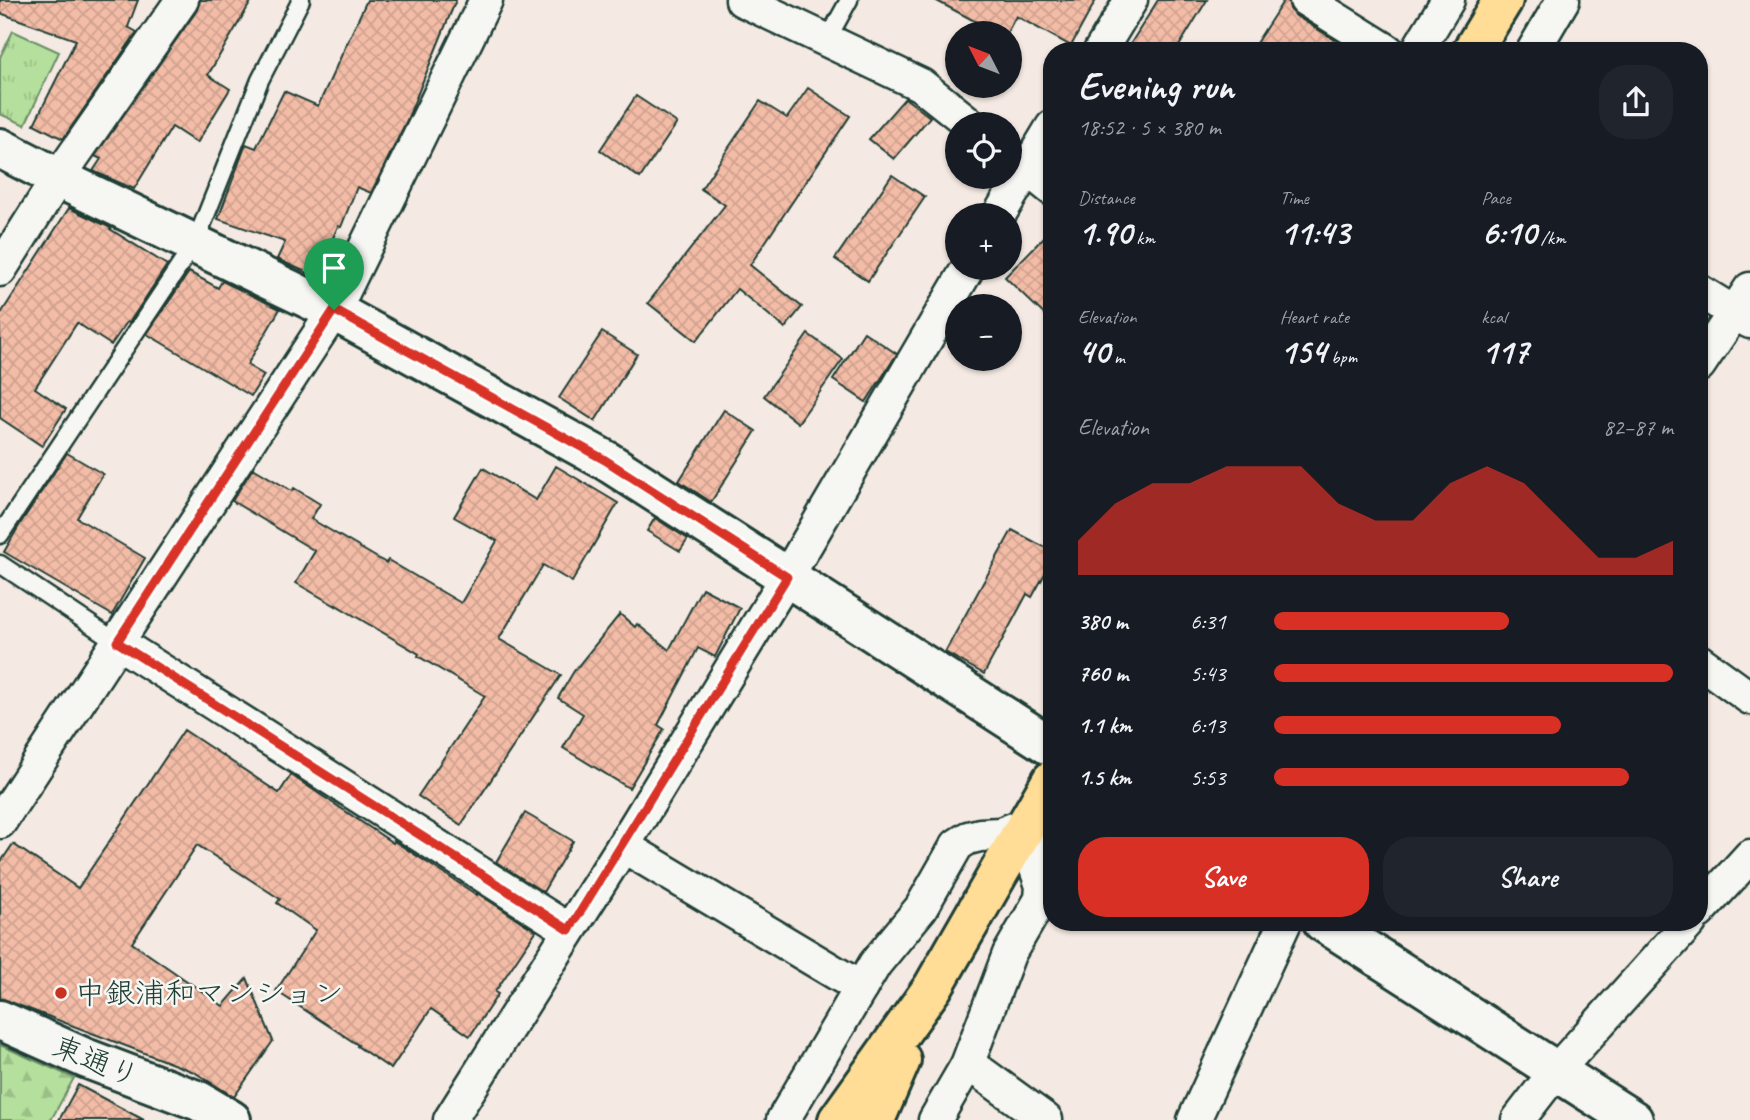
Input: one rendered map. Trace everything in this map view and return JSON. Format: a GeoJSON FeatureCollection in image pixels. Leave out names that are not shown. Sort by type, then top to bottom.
{"type":"FeatureCollection","features":[{"type":"Feature","properties":{"kind":"highway"},"geometry":{"type":"LineString","coordinates":[[1477,42],[1503,0]]}},
{"type":"Feature","properties":{"kind":"highway"},"geometry":{"type":"LineString","coordinates":[[838,1120],[933,987],[1043,796]]}},
{"type":"Feature","properties":{"kind":"highway"},"geometry":{"type":"LineString","coordinates":[[874,1120],[933,987]]}},
{"type":"Feature","properties":{"kind":"street"},"geometry":{"type":"LineString","coordinates":[[0,270],[58,178],[182,0]]}},
{"type":"Feature","properties":{"kind":"street"},"geometry":{"type":"LineString","coordinates":[[0,822],[334,310],[486,0]]}},
{"type":"Feature","properties":{"kind":"street"},"geometry":{"type":"LineString","coordinates":[[742,0],[921,85],[955,112]]}},
{"type":"Feature","properties":{"kind":"street"},"geometry":{"type":"LineString","coordinates":[[1105,42],[1131,0]]}},
{"type":"Feature","properties":{"kind":"street"},"geometry":{"type":"LineString","coordinates":[[1306,0],[1374,42]]}},
{"type":"Feature","properties":{"kind":"street"},"geometry":{"type":"LineString","coordinates":[[1422,42],[1448,0]]}},
{"type":"Feature","properties":{"kind":"street"},"geometry":{"type":"LineString","coordinates":[[1538,42],[1563,0]]}},
{"type":"Feature","properties":{"kind":"street"},"geometry":{"type":"LineString","coordinates":[[1022,158],[1043,136]]}},
{"type":"Feature","properties":{"kind":"street"},"geometry":{"type":"LineString","coordinates":[[0,148],[334,310],[605,460],[1043,741]]}},
{"type":"Feature","properties":{"kind":"street"},"geometry":{"type":"LineString","coordinates":[[1022,165],[1043,182]]}},
{"type":"Feature","properties":{"kind":"street"},"geometry":{"type":"LineString","coordinates":[[450,1120],[787,577],[961,280]]}},
{"type":"Feature","properties":{"kind":"street"},"geometry":{"type":"LineString","coordinates":[[1708,294],[1745,308],[1708,354]]}},
{"type":"Feature","properties":{"kind":"street"},"geometry":{"type":"LineString","coordinates":[[117,642],[569,930]]}},
{"type":"Feature","properties":{"kind":"street"},"geometry":{"type":"LineString","coordinates":[[1708,668],[1750,698]]}},
{"type":"Feature","properties":{"kind":"street"},"geometry":{"type":"LineString","coordinates":[[783,1120],[875,964],[920,908],[957,845],[968,838],[1000,834],[1027,824],[1030,851],[1042,886],[1041,899],[1009,954],[967,1065],[936,1120]]}},
{"type":"Feature","properties":{"kind":"street"},"geometry":{"type":"LineString","coordinates":[[622,846],[861,988]]}},
{"type":"Feature","properties":{"kind":"street"},"geometry":{"type":"LineString","coordinates":[[1708,902],[1750,856]]}},
{"type":"Feature","properties":{"kind":"street"},"geometry":{"type":"LineString","coordinates":[[1194,1120],[1281,931]]}},
{"type":"Feature","properties":{"kind":"street"},"geometry":{"type":"LineString","coordinates":[[1337,931],[1633,1120]]}},
{"type":"Feature","properties":{"kind":"street"},"geometry":{"type":"LineString","coordinates":[[1518,1120],[1556,1071],[1682,931]]}},
{"type":"Feature","properties":{"kind":"street","name":"東通り"},"geometry":{"type":"LineString","coordinates":[[0,1020],[85,1058],[200,1101],[231,1120]]}},
{"type":"Feature","properties":{"kind":"street"},"geometry":{"type":"LineString","coordinates":[[967,1065],[984,1074],[1046,1120]]}},
{"type":"Feature","properties":{"kind":"lane"},"geometry":{"type":"LineString","coordinates":[[0,535],[195,243],[260,80],[301,0]]}},
{"type":"Feature","properties":{"kind":"lane"},"geometry":{"type":"LineString","coordinates":[[827,40],[849,0]]}},
{"type":"Feature","properties":{"kind":"lane"},"geometry":{"type":"LineString","coordinates":[[0,564],[117,642]]}},
{"type":"Feature","properties":{"kind":"green space"},"geometry":{"type":"Polygon","coordinates":[[[13,31],[59,52],[25,125],[0,114],[0,57],[13,31]]]}},
{"type":"Feature","properties":{"kind":"green space"},"geometry":{"type":"Polygon","coordinates":[[[0,1045],[74,1078],[51,1120],[0,1120],[0,1045]]]}},
{"type":"Feature","properties":{"kind":"building"},"geometry":{"type":"Polygon","coordinates":[[[0,0],[138,0],[128,27],[137,32],[63,139],[34,124],[76,40],[0,13],[0,0]]]}},
{"type":"Feature","properties":{"kind":"building"},"geometry":{"type":"Polygon","coordinates":[[[200,0],[252,0],[208,75],[230,89],[197,143],[172,127],[134,189],[93,171],[101,159],[95,156],[197,10],[200,0]]]}},
{"type":"Feature","properties":{"kind":"building"},"geometry":{"type":"Polygon","coordinates":[[[367,0],[456,0],[407,120],[371,193],[357,187],[317,277],[277,259],[285,242],[218,219],[246,144],[256,148],[284,91],[318,106],[367,0]]]}},
{"type":"Feature","properties":{"kind":"building"},"geometry":{"type":"Polygon","coordinates":[[[935,0],[1096,0],[1073,42],[1064,42],[1016,16],[1013,21],[974,21],[935,0]]]}},
{"type":"Feature","properties":{"kind":"building"},"geometry":{"type":"Polygon","coordinates":[[[1158,0],[1207,0],[1181,42],[1132,42],[1158,0]]]}},
{"type":"Feature","properties":{"kind":"building"},"geometry":{"type":"Polygon","coordinates":[[[1284,0],[1288,0],[1290,9],[1296,16],[1338,42],[1257,42],[1284,0]]]}},
{"type":"Feature","properties":{"kind":"building"},"geometry":{"type":"Polygon","coordinates":[[[808,88],[850,116],[750,265],[802,307],[785,328],[737,289],[696,341],[648,303],[725,205],[701,189],[760,101],[787,118],[808,88]]]}},
{"type":"Feature","properties":{"kind":"building"},"geometry":{"type":"Polygon","coordinates":[[[636,96],[677,123],[640,178],[600,150],[636,96]]]}},
{"type":"Feature","properties":{"kind":"building"},"geometry":{"type":"Polygon","coordinates":[[[905,98],[930,117],[894,159],[869,139],[905,98]]]}},
{"type":"Feature","properties":{"kind":"building"},"geometry":{"type":"Polygon","coordinates":[[[892,175],[925,197],[868,281],[835,259],[892,175]]]}},
{"type":"Feature","properties":{"kind":"building"},"geometry":{"type":"Polygon","coordinates":[[[69,208],[111,228],[167,265],[129,323],[127,322],[111,345],[77,323],[35,388],[66,409],[42,446],[0,418],[0,315],[69,208]]]}},
{"type":"Feature","properties":{"kind":"building"},"geometry":{"type":"Polygon","coordinates":[[[1043,238],[1043,313],[1008,280],[1022,280],[1022,260],[1043,238]]]}},
{"type":"Feature","properties":{"kind":"building"},"geometry":{"type":"Polygon","coordinates":[[[189,272],[218,288],[222,281],[280,309],[247,365],[264,375],[251,396],[147,334],[189,272]]]}},
{"type":"Feature","properties":{"kind":"building"},"geometry":{"type":"Polygon","coordinates":[[[602,332],[637,354],[595,421],[559,398],[602,332]]]}},
{"type":"Feature","properties":{"kind":"building"},"geometry":{"type":"Polygon","coordinates":[[[864,332],[897,354],[866,402],[833,380],[864,332]]]}},
{"type":"Feature","properties":{"kind":"building"},"geometry":{"type":"Polygon","coordinates":[[[808,334],[843,359],[798,423],[764,396],[808,334]]]}},
{"type":"Feature","properties":{"kind":"building"},"geometry":{"type":"Polygon","coordinates":[[[724,410],[756,431],[711,502],[679,481],[724,410]]]}},
{"type":"Feature","properties":{"kind":"building"},"geometry":{"type":"Polygon","coordinates":[[[67,453],[103,474],[77,518],[145,558],[112,615],[4,552],[67,453]]]}},
{"type":"Feature","properties":{"kind":"building"},"geometry":{"type":"Polygon","coordinates":[[[556,466],[618,503],[572,582],[543,565],[499,639],[561,675],[461,825],[418,796],[485,696],[418,656],[419,654],[296,583],[315,551],[232,501],[253,468],[320,504],[311,519],[461,603],[497,541],[454,517],[483,468],[536,500],[556,466]]]}},
{"type":"Feature","properties":{"kind":"building"},"geometry":{"type":"Polygon","coordinates":[[[655,518],[688,539],[680,551],[647,531],[655,518]]]}},
{"type":"Feature","properties":{"kind":"building"},"geometry":{"type":"Polygon","coordinates":[[[1012,530],[1043,546],[1043,577],[1032,597],[1027,594],[984,674],[945,652],[1012,530]]]}},
{"type":"Feature","properties":{"kind":"building"},"geometry":{"type":"Polygon","coordinates":[[[702,588],[740,608],[715,657],[698,648],[658,725],[664,729],[629,788],[563,748],[583,714],[558,698],[574,671],[620,614],[669,650],[702,588]]]}},
{"type":"Feature","properties":{"kind":"building"},"geometry":{"type":"Polygon","coordinates":[[[184,730],[279,793],[291,775],[393,843],[394,841],[536,931],[495,992],[498,994],[470,1036],[431,1009],[391,1069],[276,991],[316,930],[277,903],[280,899],[197,845],[132,943],[223,1006],[247,978],[273,1041],[234,1097],[194,1072],[0,998],[0,863],[13,844],[78,888],[184,730]]]}},
{"type":"Feature","properties":{"kind":"building"},"geometry":{"type":"Polygon","coordinates":[[[525,813],[573,841],[543,892],[496,862],[525,813]]]}},
{"type":"Feature","properties":{"kind":"building"},"geometry":{"type":"Polygon","coordinates":[[[78,1085],[144,1120],[59,1120],[78,1085]]]}},
{"type":"Feature","properties":{"kind":"place","name":"中銀浦和マンション"},"geometry":{"type":"Point","coordinates":[61,993]}},
{"type":"Feature","properties":{"kind":"route"},"geometry":{"type":"LineString","coordinates":[[334,310],[605,460],[787,577],[569,930],[117,642],[334,310]]}}]}
